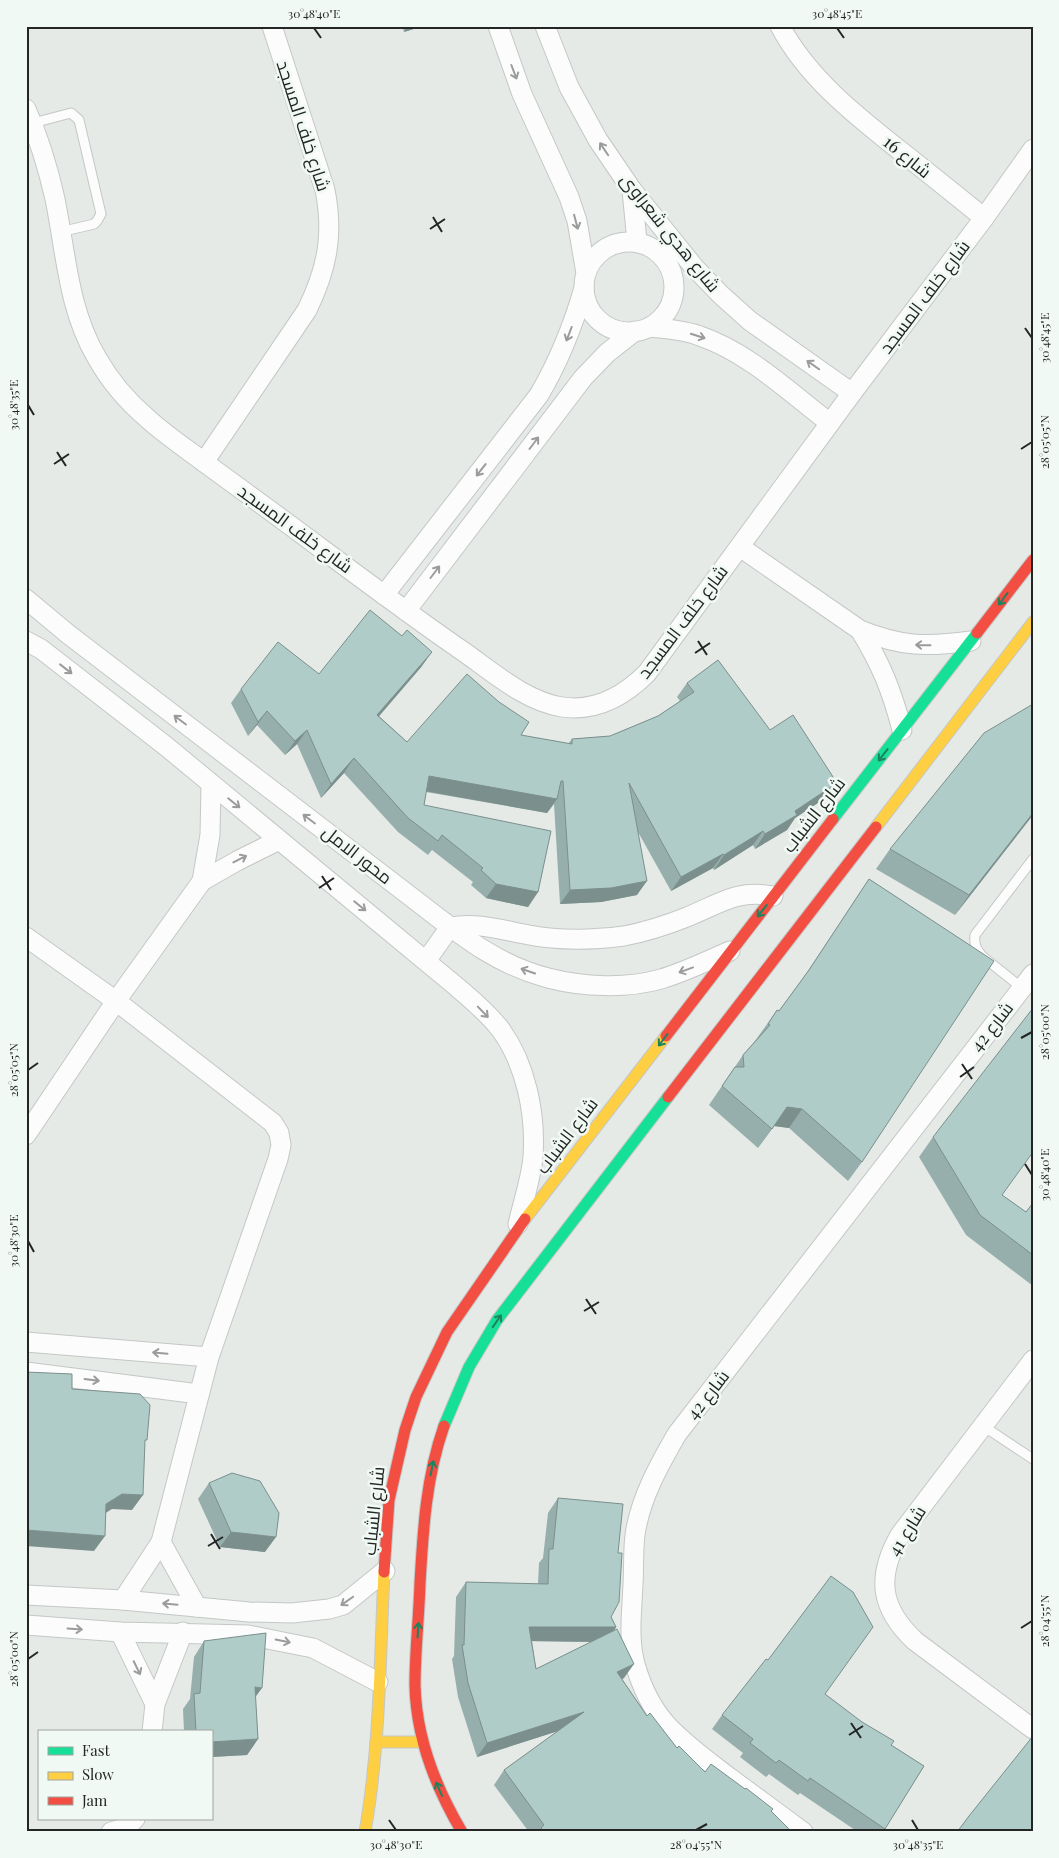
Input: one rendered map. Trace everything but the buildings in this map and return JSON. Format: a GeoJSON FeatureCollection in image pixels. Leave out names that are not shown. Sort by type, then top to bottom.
{"type":"FeatureCollection","features":[{"type":"Feature","properties":{"kind":"street","name":"شارع خلف المسجد"},"geometry":{"type":"LineString","coordinates":[[204,462],[307,310],[318,286],[326,261],[329,235],[325,190],[272,26]]}},
{"type":"Feature","properties":{"kind":"street"},"geometry":{"type":"LineString","coordinates":[[498,26],[522,94],[569,197],[577,222],[589,306],[600,321],[610,328],[622,331],[674,329],[698,335],[720,344],[741,355],[830,423]]}},
{"type":"Feature","properties":{"kind":"street","name":"شارع هدي شعراوى"},"geometry":{"type":"LineString","coordinates":[[545,26],[569,87],[598,140],[632,190],[694,267],[720,295],[750,321],[852,393]]}},
{"type":"Feature","properties":{"kind":"street","name":"شارع 16"},"geometry":{"type":"LineString","coordinates":[[780,26],[807,67],[831,92],[860,119],[984,218]]}},
{"type":"Feature","properties":{"kind":"street","name":"شارع خلف المسجد"},"geometry":{"type":"LineString","coordinates":[[29,116],[46,161],[72,298],[84,334],[97,358],[129,401],[148,420],[204,462],[406,611],[511,685],[546,703],[564,707],[601,704],[626,691],[647,673],[852,393],[984,218]]}},
{"type":"Feature","properties":{"kind":"street"},"geometry":{"type":"LineString","coordinates":[[984,218],[1033,149]]}},
{"type":"Feature","properties":{"kind":"street"},"geometry":{"type":"LineString","coordinates":[[632,190],[636,242]]}},
{"type":"Feature","properties":{"kind":"street"},"geometry":{"type":"LineString","coordinates":[[384,595],[539,394],[555,368],[566,342],[592,261],[612,245],[624,242],[636,242],[649,246],[659,252],[668,262],[674,276],[674,291],[671,305],[662,317],[607,353],[583,378],[406,611]]}},
{"type":"Feature","properties":{"kind":"street"},"geometry":{"type":"LineString","coordinates":[[668,262],[694,267]]}},
{"type":"Feature","properties":{"kind":"street"},"geometry":{"type":"LineString","coordinates":[[740,547],[860,630],[880,639],[924,646],[971,641]]}},
{"type":"Feature","properties":{"kind":"street","name":"شارع الشباب"},"geometry":{"type":"LineString","coordinates":[[365,1832],[371,1797],[376,1742],[386,1535],[392,1482],[405,1430],[416,1397],[447,1332],[731,950],[778,899],[902,730],[1033,560]]}},
{"type":"Feature","properties":{"kind":"street","name":"محور الامل"},"geometry":{"type":"LineString","coordinates":[[26,599],[68,634],[450,927],[473,944],[497,958],[522,970],[549,978],[576,983],[623,984],[660,979],[694,967],[731,950]]}},
{"type":"Feature","properties":{"kind":"street"},"geometry":{"type":"LineString","coordinates":[[462,1832],[434,1778],[423,1742],[416,1709],[414,1686],[428,1488],[435,1452],[460,1384],[477,1351],[544,1252],[801,916],[1031,628]]}},
{"type":"Feature","properties":{"kind":"street"},"geometry":{"type":"LineString","coordinates":[[860,630],[887,678],[902,730]]}},
{"type":"Feature","properties":{"kind":"street"},"geometry":{"type":"LineString","coordinates":[[26,641],[41,649],[167,747],[426,961],[479,1007],[501,1030],[526,1084],[534,1124],[533,1158],[520,1234]]}},
{"type":"Feature","properties":{"kind":"street"},"geometry":{"type":"LineString","coordinates":[[202,881],[210,835],[211,784]]}},
{"type":"Feature","properties":{"kind":"street"},"geometry":{"type":"LineString","coordinates":[[26,1135],[116,1001],[202,881],[279,840]]}},
{"type":"Feature","properties":{"kind":"street"},"geometry":{"type":"LineString","coordinates":[[426,961],[450,927],[487,926],[530,936],[594,939],[656,928],[738,895],[762,894],[778,899]]}},
{"type":"Feature","properties":{"kind":"street"},"geometry":{"type":"LineString","coordinates":[[26,937],[116,1001],[273,1123],[279,1133],[281,1145],[278,1159],[209,1357],[161,1542],[123,1600]]}},
{"type":"Feature","properties":{"kind":"street","name":"شارع 42"},"geometry":{"type":"LineString","coordinates":[[803,1832],[706,1760],[683,1740],[666,1724],[652,1705],[642,1685],[634,1662],[630,1639],[635,1535],[642,1508],[663,1458],[677,1434],[1028,981]]}},
{"type":"Feature","properties":{"kind":"street"},"geometry":{"type":"LineString","coordinates":[[26,1342],[209,1357]]}},
{"type":"Feature","properties":{"kind":"street","name":"شارع 41"},"geometry":{"type":"LineString","coordinates":[[1033,1360],[900,1535],[890,1552],[884,1572],[885,1592],[890,1611],[900,1628],[1033,1729]]}},
{"type":"Feature","properties":{"kind":"street"},"geometry":{"type":"LineString","coordinates":[[26,1372],[199,1394]]}},
{"type":"Feature","properties":{"kind":"street"},"geometry":{"type":"LineString","coordinates":[[161,1542],[197,1607]]}},
{"type":"Feature","properties":{"kind":"street"},"geometry":{"type":"LineString","coordinates":[[26,1595],[123,1600],[249,1612],[292,1613],[330,1609],[343,1605],[385,1571]]}},
{"type":"Feature","properties":{"kind":"street"},"geometry":{"type":"LineString","coordinates":[[248,1634],[249,1612]]}},
{"type":"Feature","properties":{"kind":"street"},"geometry":{"type":"LineString","coordinates":[[26,1625],[120,1632],[248,1634],[313,1648],[378,1682]]}},
{"type":"Feature","properties":{"kind":"street"},"geometry":{"type":"LineString","coordinates":[[120,1632],[155,1704]]}},
{"type":"Feature","properties":{"kind":"street"},"geometry":{"type":"LineString","coordinates":[[152,1730],[155,1704],[183,1632]]}},
{"type":"Feature","properties":{"kind":"street"},"geometry":{"type":"LineString","coordinates":[[376,1742],[423,1742]]}},
{"type":"Feature","properties":{"kind":"street"},"geometry":{"type":"LineString","coordinates":[[111,1832],[125,1828],[134,1820]]}},
{"type":"Feature","properties":{"kind":"lane"},"geometry":{"type":"LineString","coordinates":[[29,116],[71,113],[79,120],[101,214],[94,224],[60,232]]}},
{"type":"Feature","properties":{"kind":"lane"},"geometry":{"type":"LineString","coordinates":[[1028,981],[982,956],[977,950],[975,935],[1033,859]]}},
{"type":"Feature","properties":{"kind":"lane"},"geometry":{"type":"LineString","coordinates":[[983,1426],[1033,1459]]}},
{"type":"Feature","properties":{"kind":"traffic: fast"},"geometry":{"type":"LineString","coordinates":[[833,819],[977,633]]}},
{"type":"Feature","properties":{"kind":"traffic: fast"},"geometry":{"type":"LineString","coordinates":[[444,1426],[469,1367],[497,1320],[668,1097]]}},
{"type":"Feature","properties":{"kind":"traffic: slow"},"geometry":{"type":"LineString","coordinates":[[876,827],[1033,622]]}},
{"type":"Feature","properties":{"kind":"traffic: slow"},"geometry":{"type":"LineString","coordinates":[[525,1219],[666,1036]]}},
{"type":"Feature","properties":{"kind":"traffic: slow"},"geometry":{"type":"LineString","coordinates":[[365,1832],[377,1735],[384,1572]]}},
{"type":"Feature","properties":{"kind":"traffic: slow"},"geometry":{"type":"LineString","coordinates":[[376,1742],[423,1742]]}},
{"type":"Feature","properties":{"kind":"traffic: jam"},"geometry":{"type":"LineString","coordinates":[[977,633],[1033,560]]}},
{"type":"Feature","properties":{"kind":"traffic: jam"},"geometry":{"type":"LineString","coordinates":[[666,1036],[833,819]]}},
{"type":"Feature","properties":{"kind":"traffic: jam"},"geometry":{"type":"LineString","coordinates":[[668,1097],[876,827]]}},
{"type":"Feature","properties":{"kind":"traffic: jam"},"geometry":{"type":"LineString","coordinates":[[384,1572],[389,1500],[405,1430],[416,1397],[447,1332],[525,1219]]}},
{"type":"Feature","properties":{"kind":"traffic: jam"},"geometry":{"type":"LineString","coordinates":[[444,1426],[433,1465],[426,1504],[415,1685],[419,1724],[429,1762],[444,1798],[462,1832]]}}]}
